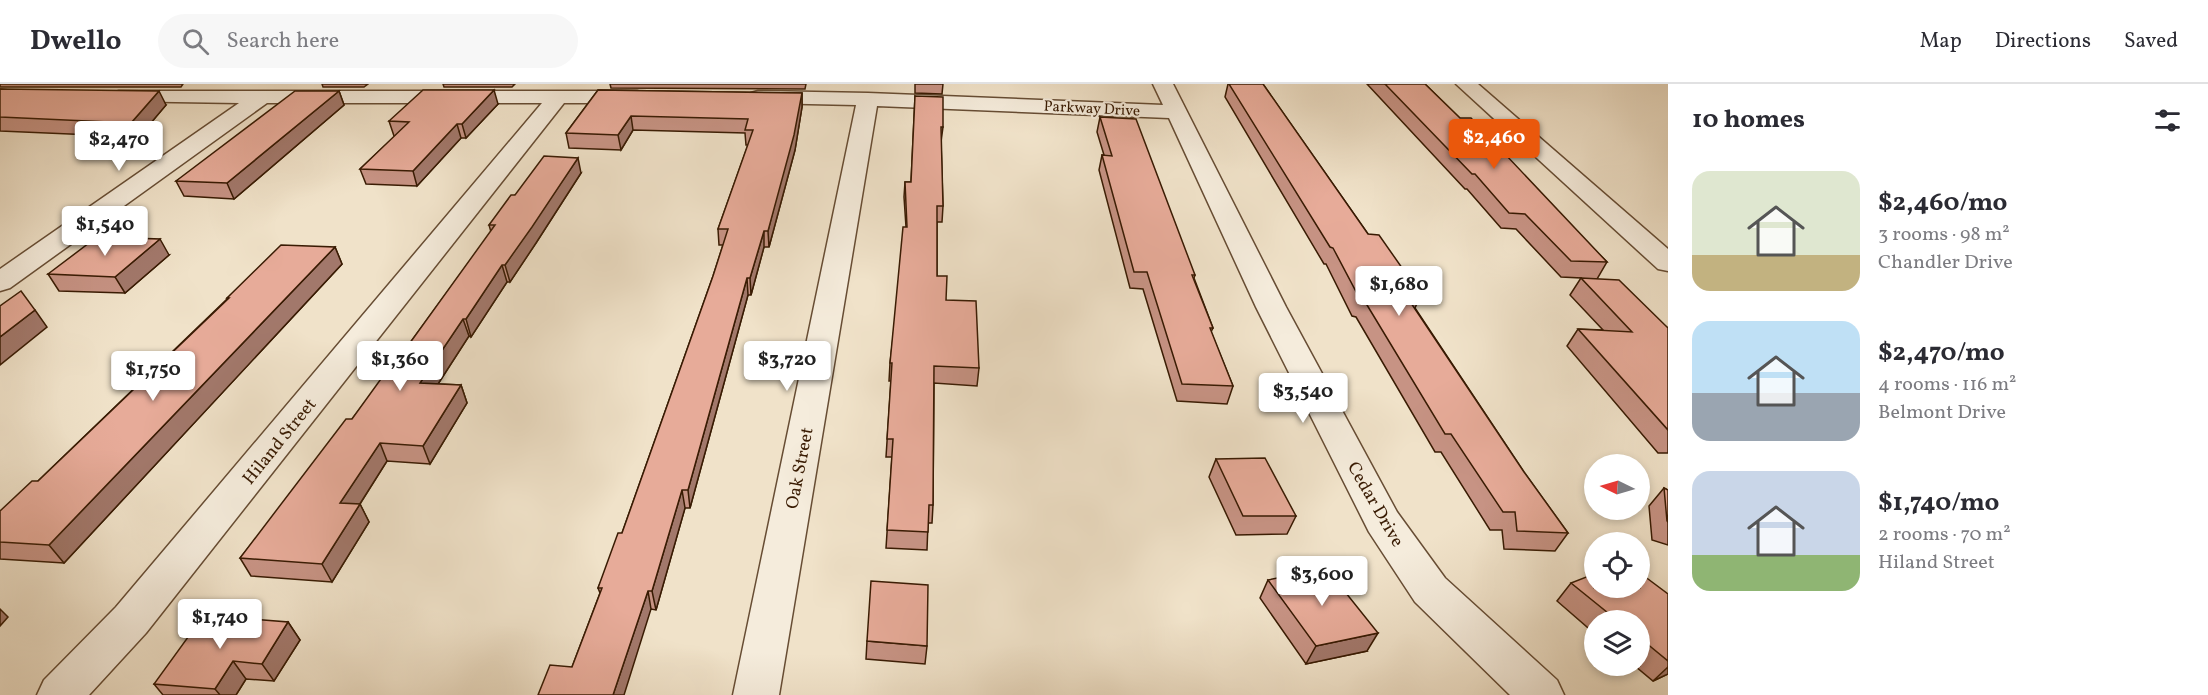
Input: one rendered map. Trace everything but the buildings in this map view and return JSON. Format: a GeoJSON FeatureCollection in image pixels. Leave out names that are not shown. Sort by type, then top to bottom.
{"type":"FeatureCollection","features":[{"type":"Feature","properties":{"kind":"street"},"geometry":{"type":"LineString","coordinates":[[1466,84],[1668,263]]}},
{"type":"Feature","properties":{"kind":"street"},"geometry":{"type":"LineString","coordinates":[[103,97],[654,96]]}},
{"type":"Feature","properties":{"kind":"street"},"geometry":{"type":"LineString","coordinates":[[0,282],[262,97]]}},
{"type":"Feature","properties":{"kind":"street","name":"Hiland Street"},"geometry":{"type":"LineString","coordinates":[[60,695],[131,620],[558,97]]}},
{"type":"Feature","properties":{"kind":"street","name":"Parkway Drive"},"geometry":{"type":"LineString","coordinates":[[737,97],[1170,98]]}},
{"type":"Feature","properties":{"kind":"street","name":"Cedar Drive"},"geometry":{"type":"LineString","coordinates":[[1170,98],[1270,307],[1383,522],[1430,590],[1541,695]]}},
{"type":"Feature","properties":{"kind":"street","name":"Oak Street"},"geometry":{"type":"LineString","coordinates":[[756,695],[868,99]]}}]}
